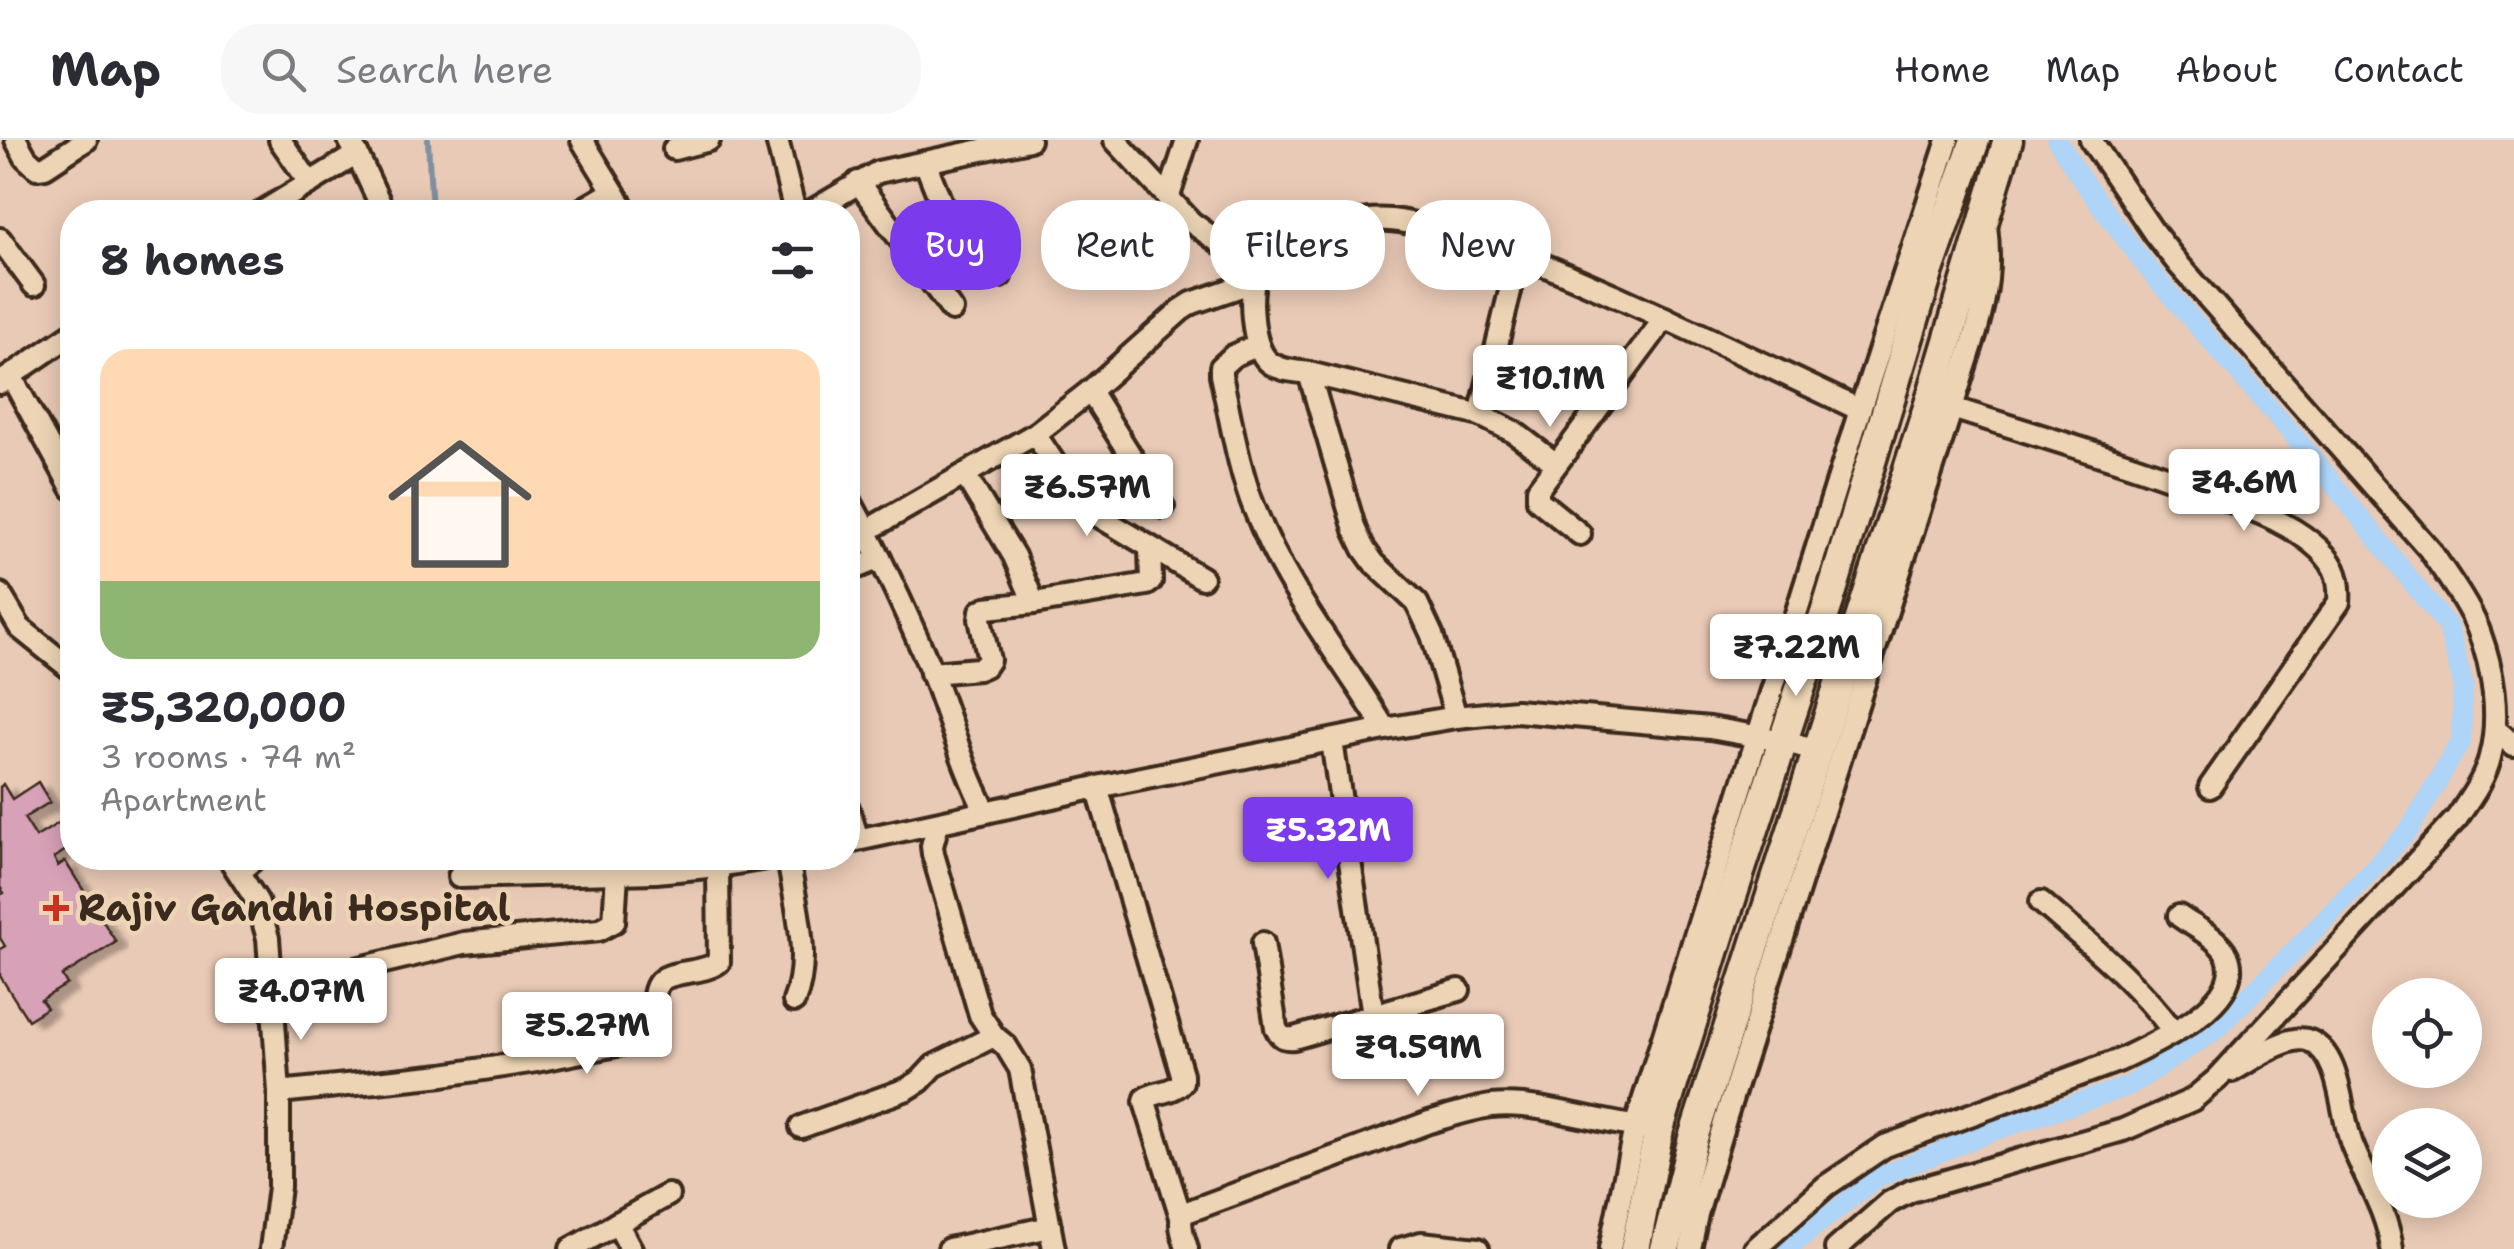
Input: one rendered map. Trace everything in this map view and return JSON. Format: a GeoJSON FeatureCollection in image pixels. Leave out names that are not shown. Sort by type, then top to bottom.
{"type":"FeatureCollection","features":[{"type":"Feature","properties":{"kind":"highway"},"geometry":{"type":"LineString","coordinates":[[1634,1249],[1648,1128],[1720,933],[1771,739],[1830,601],[1929,270],[1975,140]]}},
{"type":"Feature","properties":{"kind":"highway"},"geometry":{"type":"LineString","coordinates":[[1665,1249],[1693,1138],[1930,401],[2008,140]]}},
{"type":"Feature","properties":{"kind":"street"},"geometry":{"type":"LineString","coordinates":[[16,140],[37,168],[86,140]]}},
{"type":"Feature","properties":{"kind":"street"},"geometry":{"type":"LineString","coordinates":[[280,140],[310,183]]}},
{"type":"Feature","properties":{"kind":"street"},"geometry":{"type":"LineString","coordinates":[[582,140],[618,200]]}},
{"type":"Feature","properties":{"kind":"street"},"geometry":{"type":"LineString","coordinates":[[674,149],[709,140]]}},
{"type":"Feature","properties":{"kind":"street"},"geometry":{"type":"LineString","coordinates":[[777,140],[793,200]]}},
{"type":"Feature","properties":{"kind":"street"},"geometry":{"type":"LineString","coordinates":[[829,200],[878,172],[1029,140]]}},
{"type":"Feature","properties":{"kind":"street"},"geometry":{"type":"LineString","coordinates":[[1115,140],[1168,199],[1210,235]]}},
{"type":"Feature","properties":{"kind":"street"},"geometry":{"type":"LineString","coordinates":[[1168,199],[1186,140]]}},
{"type":"Feature","properties":{"kind":"street"},"geometry":{"type":"LineString","coordinates":[[1771,739],[1860,410],[1948,140]]}},
{"type":"Feature","properties":{"kind":"street"},"geometry":{"type":"LineString","coordinates":[[1836,1249],[1881,1209],[1911,1191],[2123,1130],[2192,1100],[2217,1078],[2457,818],[2477,789],[2490,760],[2495,729],[2494,692],[2477,627],[2458,593],[2430,550],[2154,234],[2092,140]]}},
{"type":"Feature","properties":{"kind":"street"},"geometry":{"type":"LineString","coordinates":[[282,200],[310,183],[353,147],[378,200]]}},
{"type":"Feature","properties":{"kind":"street"},"geometry":{"type":"LineString","coordinates":[[925,162],[940,200]]}},
{"type":"Feature","properties":{"kind":"street"},"geometry":{"type":"LineString","coordinates":[[858,182],[952,310]]}},
{"type":"Feature","properties":{"kind":"street"},"geometry":{"type":"LineString","coordinates":[[598,200],[612,192]]}},
{"type":"Feature","properties":{"kind":"street"},"geometry":{"type":"LineString","coordinates":[[1690,1249],[1727,1114],[1986,294],[1989,250],[1985,218]]}},
{"type":"Feature","properties":{"kind":"street"},"geometry":{"type":"LineString","coordinates":[[0,239],[34,286]]}},
{"type":"Feature","properties":{"kind":"street"},"geometry":{"type":"LineString","coordinates":[[1551,268],[1860,410]]}},
{"type":"Feature","properties":{"kind":"street"},"geometry":{"type":"LineString","coordinates":[[866,531],[1035,434],[1090,391],[1180,310],[1230,290]]}},
{"type":"Feature","properties":{"kind":"street"},"geometry":{"type":"LineString","coordinates":[[1252,290],[1258,345],[1271,364],[1480,414],[1514,432],[1556,464]]}},
{"type":"Feature","properties":{"kind":"street"},"geometry":{"type":"LineString","coordinates":[[1480,414],[1510,290]]}},
{"type":"Feature","properties":{"kind":"street"},"geometry":{"type":"LineString","coordinates":[[1580,534],[1538,500],[1538,489],[1666,318]]}},
{"type":"Feature","properties":{"kind":"street"},"geometry":{"type":"LineString","coordinates":[[60,342],[5,380],[60,469]]}},
{"type":"Feature","properties":{"kind":"street"},"geometry":{"type":"LineString","coordinates":[[1258,345],[1226,361],[1221,375],[1254,509],[1295,590],[1385,729]]}},
{"type":"Feature","properties":{"kind":"street"},"geometry":{"type":"LineString","coordinates":[[1309,373],[1355,530],[1374,563],[1416,603],[1432,635],[1456,717]]}},
{"type":"Feature","properties":{"kind":"street"},"geometry":{"type":"LineString","coordinates":[[1090,391],[1163,508]]}},
{"type":"Feature","properties":{"kind":"street"},"geometry":{"type":"LineString","coordinates":[[1952,408],[2136,466],[2244,506],[2282,523],[2312,543],[2332,565],[2340,582],[2339,602],[2210,786]]}},
{"type":"Feature","properties":{"kind":"street"},"geometry":{"type":"LineString","coordinates":[[1035,434],[1090,511],[1202,578]]}},
{"type":"Feature","properties":{"kind":"street"},"geometry":{"type":"LineString","coordinates":[[965,475],[1014,556],[1034,603]]}},
{"type":"Feature","properties":{"kind":"street"},"geometry":{"type":"LineString","coordinates":[[860,520],[932,672],[986,812]]}},
{"type":"Feature","properties":{"kind":"street"},"geometry":{"type":"LineString","coordinates":[[932,672],[985,666],[989,660],[980,619],[986,608],[1147,584],[1151,581],[1150,548]]}},
{"type":"Feature","properties":{"kind":"street"},"geometry":{"type":"LineString","coordinates":[[860,566],[880,558]]}},
{"type":"Feature","properties":{"kind":"street"},"geometry":{"type":"LineString","coordinates":[[0,594],[20,628],[60,660]]}},
{"type":"Feature","properties":{"kind":"street"},"geometry":{"type":"LineString","coordinates":[[860,840],[1385,729],[1516,711],[1686,725],[1817,751]]}},
{"type":"Feature","properties":{"kind":"street"},"geometry":{"type":"LineString","coordinates":[[2495,729],[2514,746]]}},
{"type":"Feature","properties":{"kind":"street"},"geometry":{"type":"LineString","coordinates":[[1332,741],[1373,1016]]}},
{"type":"Feature","properties":{"kind":"street"},"geometry":{"type":"LineString","coordinates":[[1097,787],[1182,1074],[1178,1086],[1151,1095],[1144,1102],[1181,1217],[1186,1249]]}},
{"type":"Feature","properties":{"kind":"street"},"geometry":{"type":"LineString","coordinates":[[938,823],[933,854],[976,1004],[985,1026],[1006,1046],[1020,1069],[1054,1249]]}},
{"type":"Feature","properties":{"kind":"street"},"geometry":{"type":"LineString","coordinates":[[237,870],[264,920],[272,989],[279,1092],[278,1187],[271,1249]]}},
{"type":"Feature","properties":{"kind":"street"},"geometry":{"type":"LineString","coordinates":[[459,877],[631,870]]}},
{"type":"Feature","properties":{"kind":"street"},"geometry":{"type":"LineString","coordinates":[[279,1092],[442,1075],[647,1040],[653,1034],[654,994],[661,980],[704,970],[718,962],[718,870]]}},
{"type":"Feature","properties":{"kind":"street"},"geometry":{"type":"LineString","coordinates":[[790,870],[802,961],[801,984],[794,1001]]}},
{"type":"Feature","properties":{"kind":"street"},"geometry":{"type":"LineString","coordinates":[[272,989],[464,943],[599,930],[614,922],[617,873]]}},
{"type":"Feature","properties":{"kind":"street"},"geometry":{"type":"LineString","coordinates":[[2041,902],[2126,976],[2174,1031]]}},
{"type":"Feature","properties":{"kind":"street"},"geometry":{"type":"LineString","coordinates":[[1755,1249],[1826,1186],[1885,1146],[2120,1060],[2174,1031],[2213,1003],[2230,980],[2226,954],[2179,916]]}},
{"type":"Feature","properties":{"kind":"street"},"geometry":{"type":"LineString","coordinates":[[1263,943],[1276,1028],[1285,1038],[1459,990]]}},
{"type":"Feature","properties":{"kind":"street"},"geometry":{"type":"LineString","coordinates":[[801,1127],[907,1089],[934,1066],[994,1036]]}},
{"type":"Feature","properties":{"kind":"street"},"geometry":{"type":"LineString","coordinates":[[2217,1078],[2298,1038],[2320,1048],[2337,1080],[2350,1143],[2386,1219],[2392,1249]]}},
{"type":"Feature","properties":{"kind":"street"},"geometry":{"type":"LineString","coordinates":[[1181,1217],[1184,1212],[1429,1122],[1467,1110],[1525,1107],[1648,1128],[1610,1249]]}},
{"type":"Feature","properties":{"kind":"street"},"geometry":{"type":"LineString","coordinates":[[571,1249],[668,1195]]}},
{"type":"Feature","properties":{"kind":"street"},"geometry":{"type":"LineString","coordinates":[[617,1223],[631,1249]]}},
{"type":"Feature","properties":{"kind":"street"},"geometry":{"type":"LineString","coordinates":[[949,1249],[1050,1227]]}},
{"type":"Feature","properties":{"kind":"street"},"geometry":{"type":"LineString","coordinates":[[1400,1249],[1421,1243],[1478,1249]]}},
{"type":"Feature","properties":{"kind":"building"},"geometry":{"type":"Polygon","coordinates":[[[38,782],[50,802],[24,818],[36,837],[60,822],[60,854],[54,858],[60,870],[71,870],[116,942],[62,976],[67,984],[41,1000],[47,1008],[28,1020],[0,976],[0,949],[5,946],[0,938],[0,895],[4,893],[0,887],[3,784],[12,799],[38,782]]]}},
{"type":"Feature","properties":{"kind":"waterway"},"geometry":{"type":"LineString","coordinates":[[428,140],[431,200]]}},
{"type":"Feature","properties":{"kind":"waterway"},"geometry":{"type":"LineString","coordinates":[[1787,1249],[1876,1178],[1990,1132],[2129,1086],[2213,1032],[2409,830],[2461,741],[2463,683],[2448,627],[2305,449],[2148,269],[2057,140]]}},
{"type":"Feature","properties":{"kind":"place","name":"Rajiv Gandhi Hospital"},"geometry":{"type":"Point","coordinates":[56,908]}}]}
